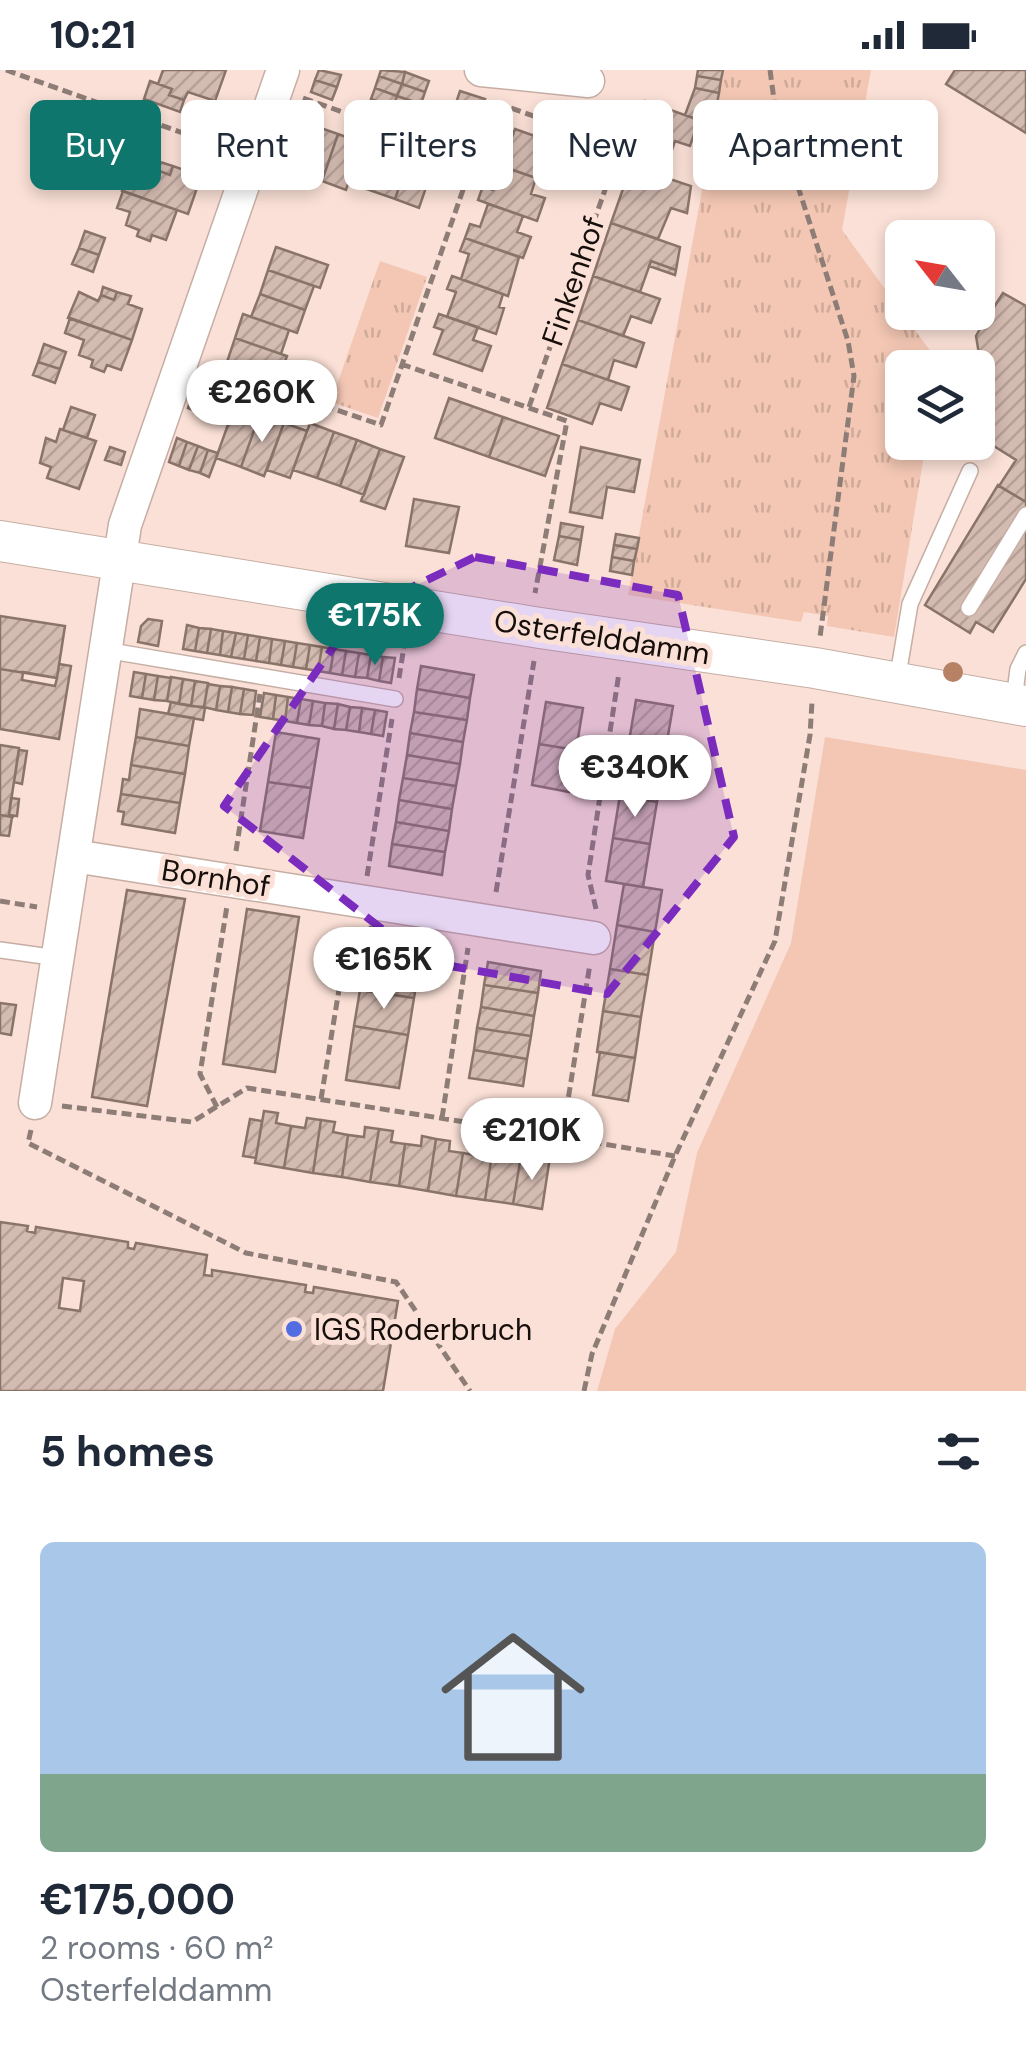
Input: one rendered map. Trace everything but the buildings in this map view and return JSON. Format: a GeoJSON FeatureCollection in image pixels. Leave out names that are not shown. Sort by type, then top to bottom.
{"type":"FeatureCollection","features":[{"type":"Feature","properties":{"kind":"street"},"geometry":{"type":"LineString","coordinates":[[488,82],[533,73],[588,81]]}},
{"type":"Feature","properties":{"kind":"street"},"geometry":{"type":"LineString","coordinates":[[36,1103],[126,525],[280,79]]}},
{"type":"Feature","properties":{"kind":"street","name":"Osterfelddamm"},"geometry":{"type":"LineString","coordinates":[[0,542],[410,607],[538,610],[624,641],[815,668],[1019,705]]}},
{"type":"Feature","properties":{"kind":"street","name":"Bornhof"},"geometry":{"type":"LineString","coordinates":[[74,856],[594,938]]}},
{"type":"Feature","properties":{"kind":"lane"},"geometry":{"type":"LineString","coordinates":[[896,685],[910,604],[970,471]]}},
{"type":"Feature","properties":{"kind":"lane"},"geometry":{"type":"LineString","coordinates":[[969,608],[1026,515]]}},
{"type":"Feature","properties":{"kind":"lane"},"geometry":{"type":"LineString","coordinates":[[105,650],[396,699]]}},
{"type":"Feature","properties":{"kind":"lane"},"geometry":{"type":"LineString","coordinates":[[1019,705],[1018,669],[1026,653]]}},
{"type":"Feature","properties":{"kind":"lane"},"geometry":{"type":"LineString","coordinates":[[0,950],[58,958]]}},
{"type":"Feature","properties":{"kind":"path"},"geometry":{"type":"LineString","coordinates":[[6,70],[181,132]]}},
{"type":"Feature","properties":{"kind":"path"},"geometry":{"type":"LineString","coordinates":[[770,70],[777,122],[848,341],[854,376],[820,638]]}},
{"type":"Feature","properties":{"kind":"path"},"geometry":{"type":"LineString","coordinates":[[280,79],[344,105]]}},
{"type":"Feature","properties":{"kind":"path"},"geometry":{"type":"LineString","coordinates":[[588,81],[597,100]]}},
{"type":"Feature","properties":{"kind":"path"},"geometry":{"type":"LineString","coordinates":[[488,82],[533,104]]}},
{"type":"Feature","properties":{"kind":"path"},"geometry":{"type":"LineString","coordinates":[[182,358],[380,426],[462,190]]}},
{"type":"Feature","properties":{"kind":"path","name":"Finkenhof"},"geometry":{"type":"LineString","coordinates":[[529,408],[605,190]]}},
{"type":"Feature","properties":{"kind":"path"},"geometry":{"type":"LineString","coordinates":[[402,364],[567,421],[538,610],[442,1118]]}},
{"type":"Feature","properties":{"kind":"path"},"geometry":{"type":"LineString","coordinates":[[322,1099],[351,918],[367,879],[410,607]]}},
{"type":"Feature","properties":{"kind":"path"},"geometry":{"type":"LineString","coordinates":[[562,1136],[598,918],[588,875],[624,641]]}},
{"type":"Feature","properties":{"kind":"path"},"geometry":{"type":"LineString","coordinates":[[217,1107],[200,1074],[263,676]]}},
{"type":"Feature","properties":{"kind":"path"},"geometry":{"type":"LineString","coordinates":[[584,1391],[592,1354],[675,1156],[775,941],[810,735],[812,696]]}},
{"type":"Feature","properties":{"kind":"path"},"geometry":{"type":"LineString","coordinates":[[470,1391],[396,1282],[246,1253],[229,1245],[28,1143],[36,1103],[192,1122],[248,1088],[675,1156]]}},
{"type":"Feature","properties":{"kind":"highlighted area"},"geometry":{"type":"Polygon","coordinates":[[[475,557],[678,595],[734,837],[607,994],[423,961],[224,806],[356,614],[475,557]]]}},
{"type":"Feature","properties":{"kind":"green space"},"geometry":{"type":"Polygon","coordinates":[[[724,70],[871,70],[866,100],[719,100],[724,70]]]}},
{"type":"Feature","properties":{"kind":"green space"},"geometry":{"type":"Polygon","coordinates":[[[702,190],[849,190],[842,230],[885,289],[885,330],[915,330],[930,350],[885,350],[885,460],[923,460],[894,637],[827,626],[828,616],[804,612],[801,622],[628,595],[702,190]]]}},
{"type":"Feature","properties":{"kind":"green space"},"geometry":{"type":"Polygon","coordinates":[[[380,261],[427,277],[378,418],[331,402],[380,261]]]}},
{"type":"Feature","properties":{"kind":"green space"},"geometry":{"type":"Polygon","coordinates":[[[825,737],[1026,770],[1026,1391],[597,1391],[615,1329],[676,1252],[697,1153],[791,943],[825,737]]]}},
{"type":"Feature","properties":{"kind":"place","name":"IGS Roderbruch"},"geometry":{"type":"Point","coordinates":[294,1329]}}]}
